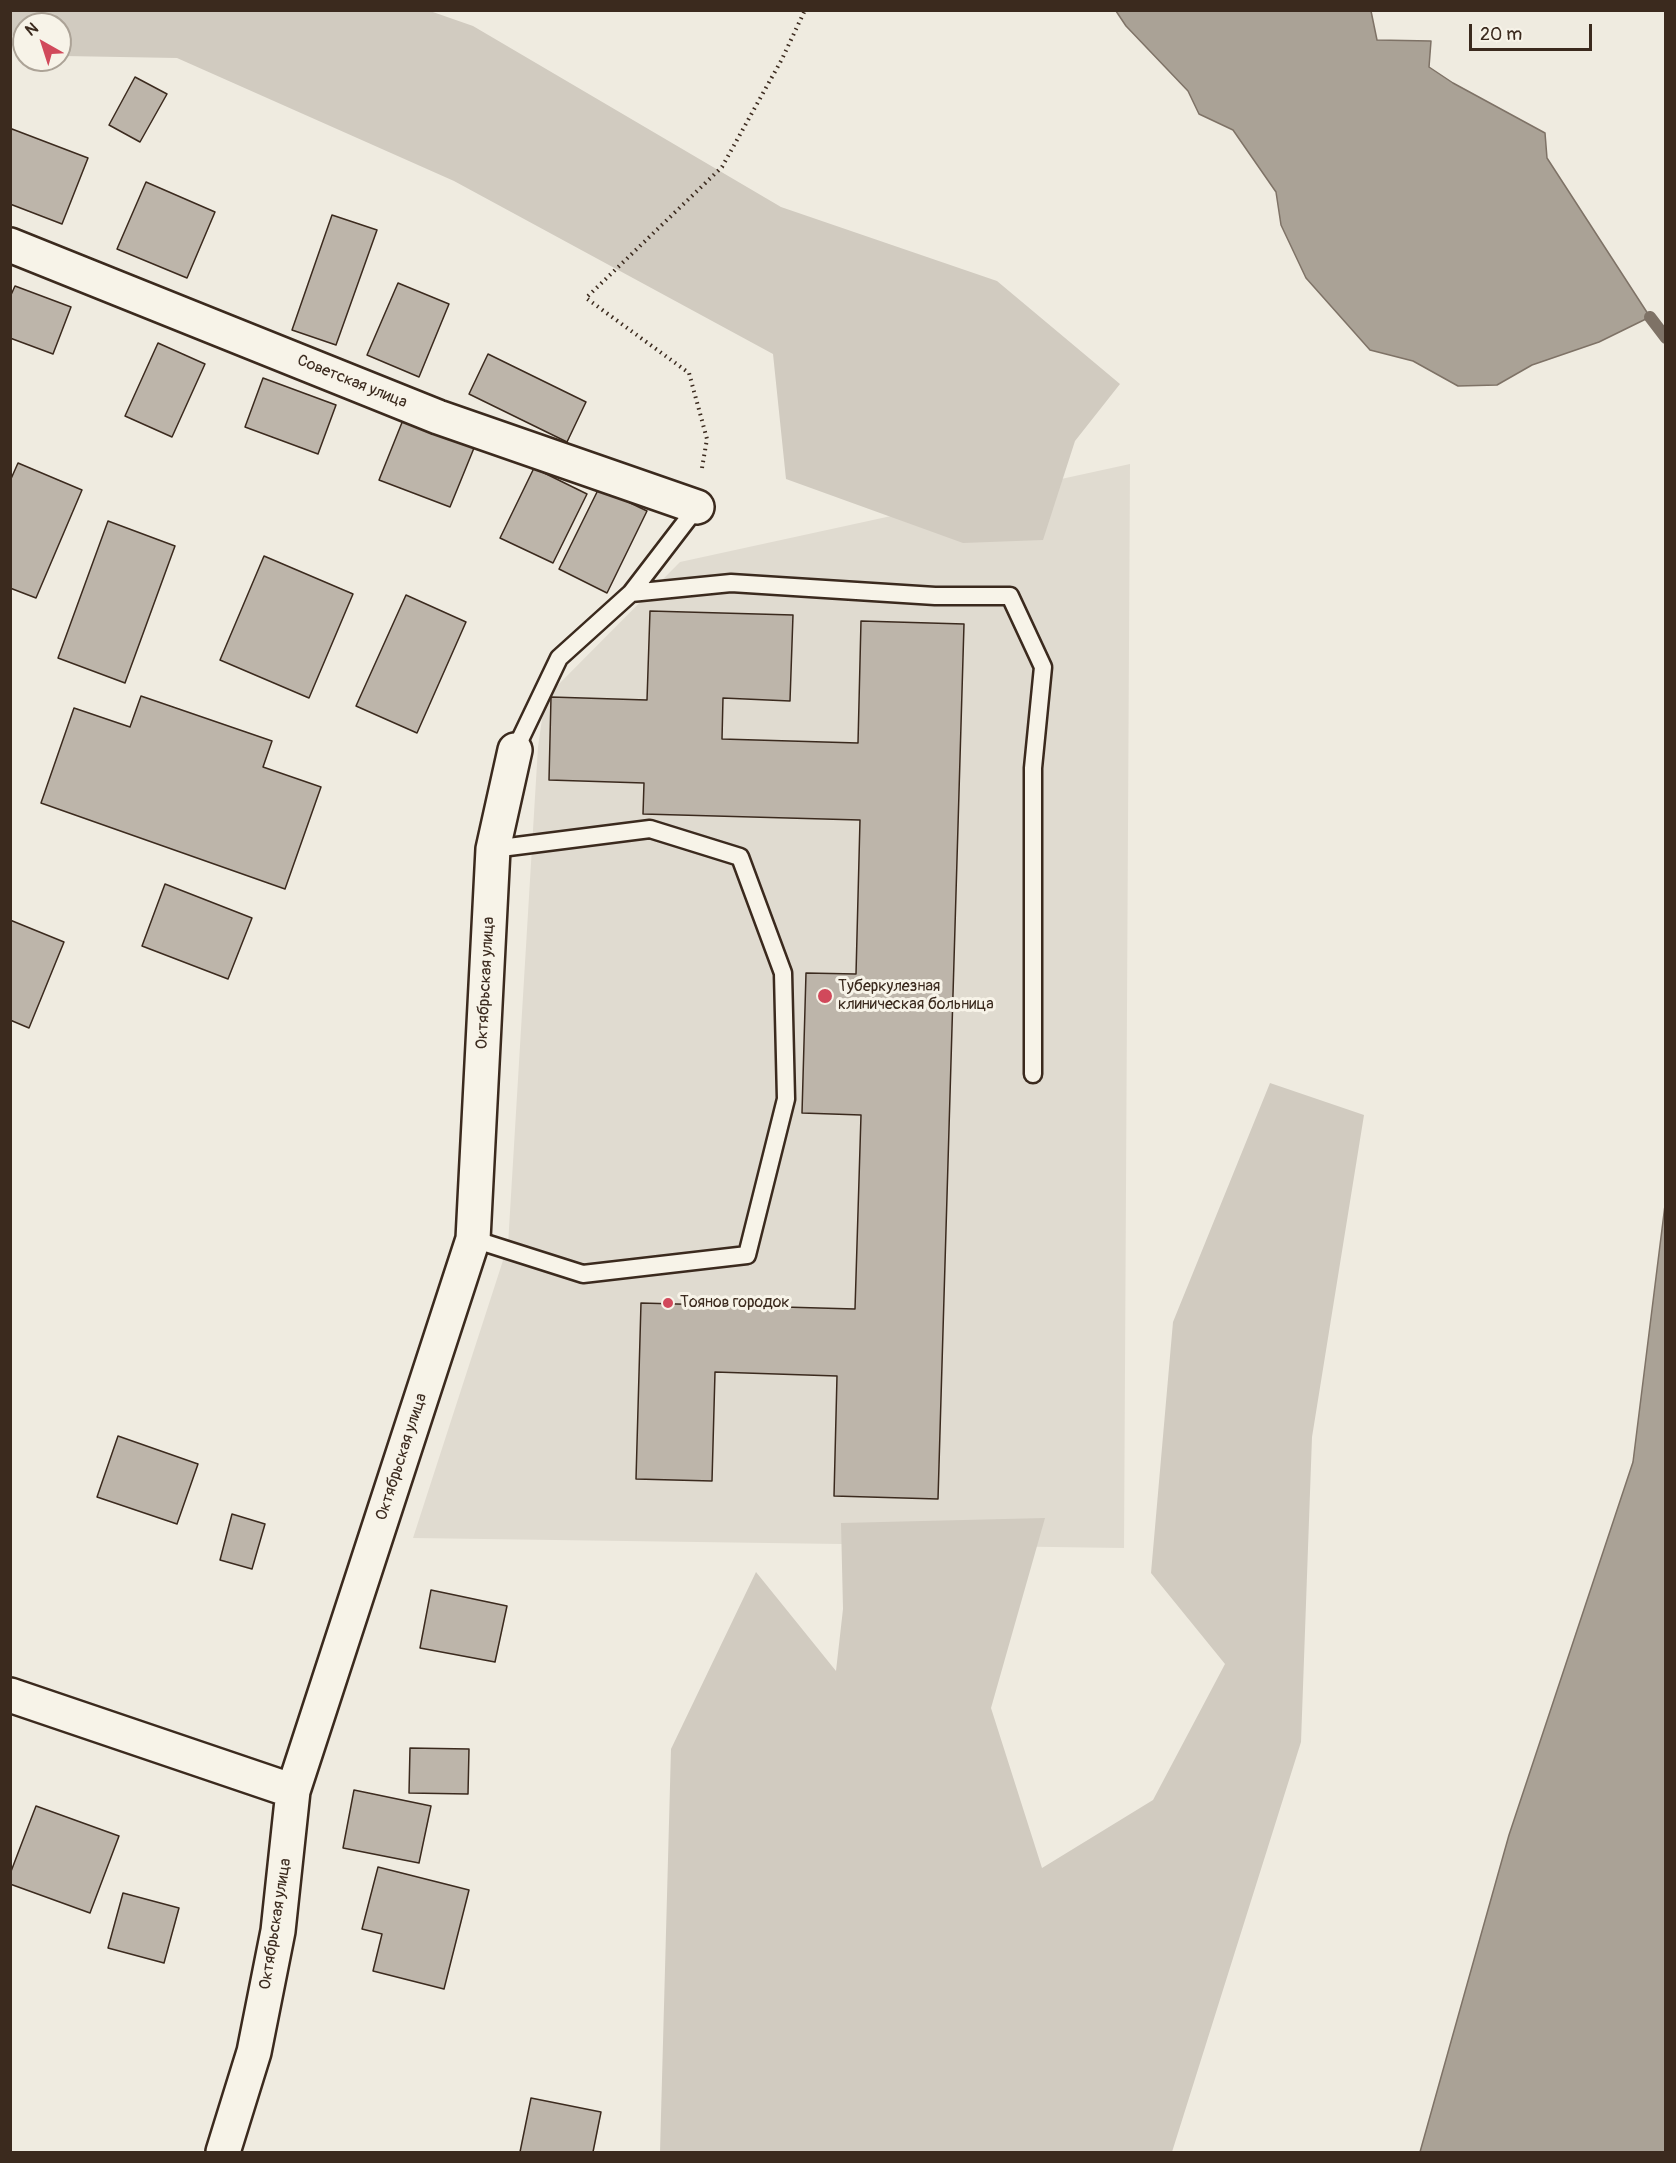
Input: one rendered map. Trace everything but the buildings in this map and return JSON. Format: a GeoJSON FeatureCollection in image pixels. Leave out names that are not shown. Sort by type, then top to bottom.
{"type":"FeatureCollection","features":[{"type":"Feature","properties":{"kind":"street","name":"Советская улица"},"geometry":{"type":"LineString","coordinates":[[10,245],[438,417],[697,507]]}},
{"type":"Feature","properties":{"kind":"street","name":"Октябрьская улица"},"geometry":{"type":"LineString","coordinates":[[223,2152],[254,2052],[276,1942],[293,1791],[473,1239],[493,849],[515,750]]}},
{"type":"Feature","properties":{"kind":"street"},"geometry":{"type":"LineString","coordinates":[[10,1695],[293,1791]]}},
{"type":"Feature","properties":{"kind":"lane"},"geometry":{"type":"LineString","coordinates":[[515,750],[559,658],[631,593],[697,507]]}},
{"type":"Feature","properties":{"kind":"lane"},"geometry":{"type":"LineString","coordinates":[[631,593],[731,583],[934,596],[1010,596],[1043,667],[1033,768],[1033,1074]]}},
{"type":"Feature","properties":{"kind":"lane"},"geometry":{"type":"LineString","coordinates":[[473,1239],[583,1274],[747,1254],[786,1099],[783,974],[740,857],[650,829],[493,849]]}},
{"type":"Feature","properties":{"kind":"path"},"geometry":{"type":"LineString","coordinates":[[697,507],[706,439],[689,373],[586,298],[722,168],[782,59],[805,10]]}},
{"type":"Feature","properties":{"kind":"shaded area"},"geometry":{"type":"Polygon","coordinates":[[[10,11],[430,11],[473,26],[781,207],[997,281],[1120,384],[1075,441],[1043,540],[963,543],[786,479],[773,354],[454,181],[177,58],[72,56],[72,12],[12,12],[11,35],[10,11]]]}},
{"type":"Feature","properties":{"kind":"shaded area"},"geometry":{"type":"Polygon","coordinates":[[[1116,11],[1371,11],[1377,40],[1431,41],[1429,67],[1453,83],[1545,133],[1547,158],[1650,317],[1599,342],[1532,365],[1497,385],[1458,386],[1413,361],[1370,350],[1306,278],[1281,225],[1276,192],[1233,130],[1199,114],[1188,91],[1126,26],[1116,11]]]}},
{"type":"Feature","properties":{"kind":"shaded area","name":"Туберкулезная клиническая больница"},"geometry":{"type":"Polygon","coordinates":[[[1130,464],[1124,1548],[413,1538],[508,1245],[538,747],[545,698],[680,562],[1130,464]]]}},
{"type":"Feature","properties":{"kind":"shaded area"},"geometry":{"type":"Polygon","coordinates":[[[1270,1083],[1364,1115],[1312,1437],[1301,1742],[1172,2152],[660,2152],[671,1749],[756,1572],[836,1671],[843,1609],[841,1523],[1045,1518],[991,1708],[1042,1868],[1153,1800],[1225,1664],[1151,1573],[1173,1322],[1270,1083]]]}},
{"type":"Feature","properties":{"kind":"shaded area"},"geometry":{"type":"Polygon","coordinates":[[[1665,1205],[1665,2152],[1420,2152],[1509,1835],[1633,1462],[1665,1205]]]}},
{"type":"Feature","properties":{"kind":"waterway"},"geometry":{"type":"LineString","coordinates":[[1650,317],[1666,338]]}},
{"type":"Feature","properties":{"kind":"place","name":"Туберкулезная клиническая больница"},"geometry":{"type":"Point","coordinates":[825,996]}},
{"type":"Feature","properties":{"kind":"place","name":"Тоянов городок"},"geometry":{"type":"Point","coordinates":[668,1303]}}]}
